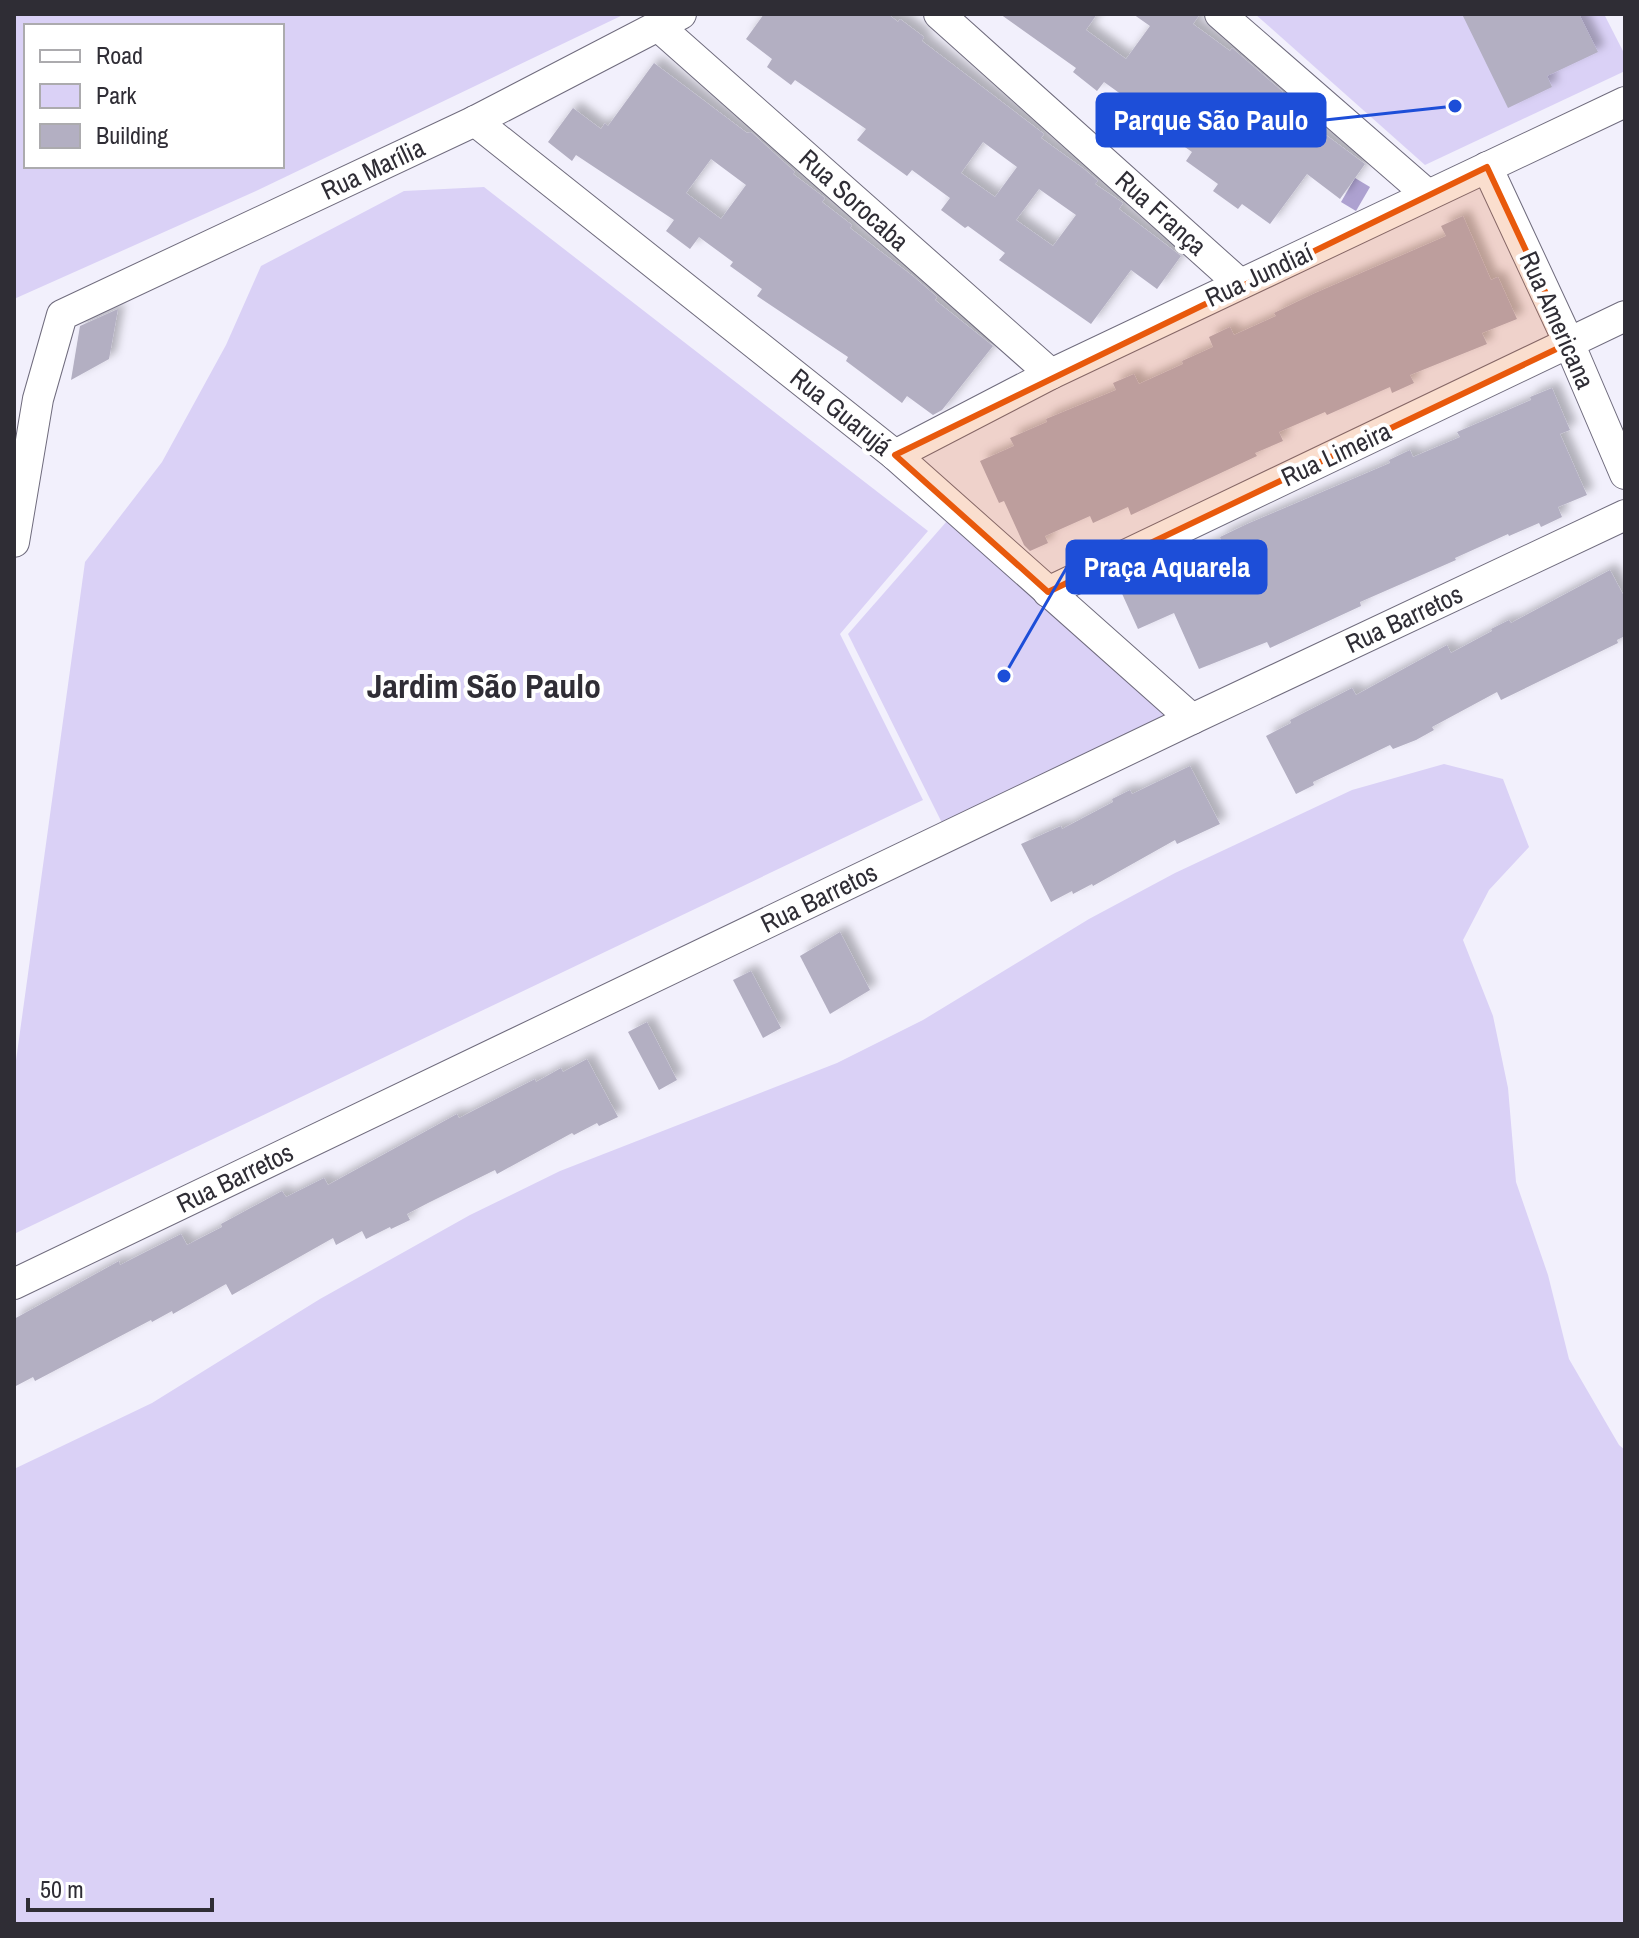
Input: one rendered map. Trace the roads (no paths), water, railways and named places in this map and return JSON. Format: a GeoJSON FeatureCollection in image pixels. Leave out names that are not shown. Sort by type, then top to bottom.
{"type":"FeatureCollection","features":[{"type":"Feature","properties":{"kind":"street","name":"Rua França"},"geometry":{"type":"LineString","coordinates":[[939,14],[1240,284]]}},
{"type":"Feature","properties":{"kind":"street"},"geometry":{"type":"LineString","coordinates":[[1220,14],[1428,195]]}},
{"type":"Feature","properties":{"kind":"street","name":"Rua Marília"},"geometry":{"type":"LineString","coordinates":[[26,405],[62,315],[475,121],[669,20]]}},
{"type":"Feature","properties":{"kind":"street","name":"Rua Sorocaba"},"geometry":{"type":"LineString","coordinates":[[669,20],[1051,374]]}},
{"type":"Feature","properties":{"kind":"street","name":"Rua Jundiaí"},"geometry":{"type":"LineString","coordinates":[[895,455],[1051,374],[1625,102]]}},
{"type":"Feature","properties":{"kind":"street","name":"Rua Guarujá"},"geometry":{"type":"LineString","coordinates":[[475,121],[895,455],[1192,719]]}},
{"type":"Feature","properties":{"kind":"street","name":"Rua Americana"},"geometry":{"type":"LineString","coordinates":[[1487,167],[1569,343],[1625,474]]}},
{"type":"Feature","properties":{"kind":"street","name":"Rua Limeira"},"geometry":{"type":"LineString","coordinates":[[1048,592],[1625,316]]}},
{"type":"Feature","properties":{"kind":"street"},"geometry":{"type":"LineString","coordinates":[[14,542],[26,405]]}},
{"type":"Feature","properties":{"kind":"street","name":"Rua Barretos"},"geometry":{"type":"LineString","coordinates":[[14,1284],[1192,719],[1625,515]]}},
{"type":"Feature","properties":{"kind":"place","name":"Parque São Paulo"},"geometry":{"type":"Point","coordinates":[1455,106]}},
{"type":"Feature","properties":{"kind":"place","name":"Praça Aquarela"},"geometry":{"type":"Point","coordinates":[1004,676]}},
{"type":"Feature","properties":{"kind":"district","name":"Jardim São Paulo"},"geometry":{"type":"Point","coordinates":[484,686]}}]}
